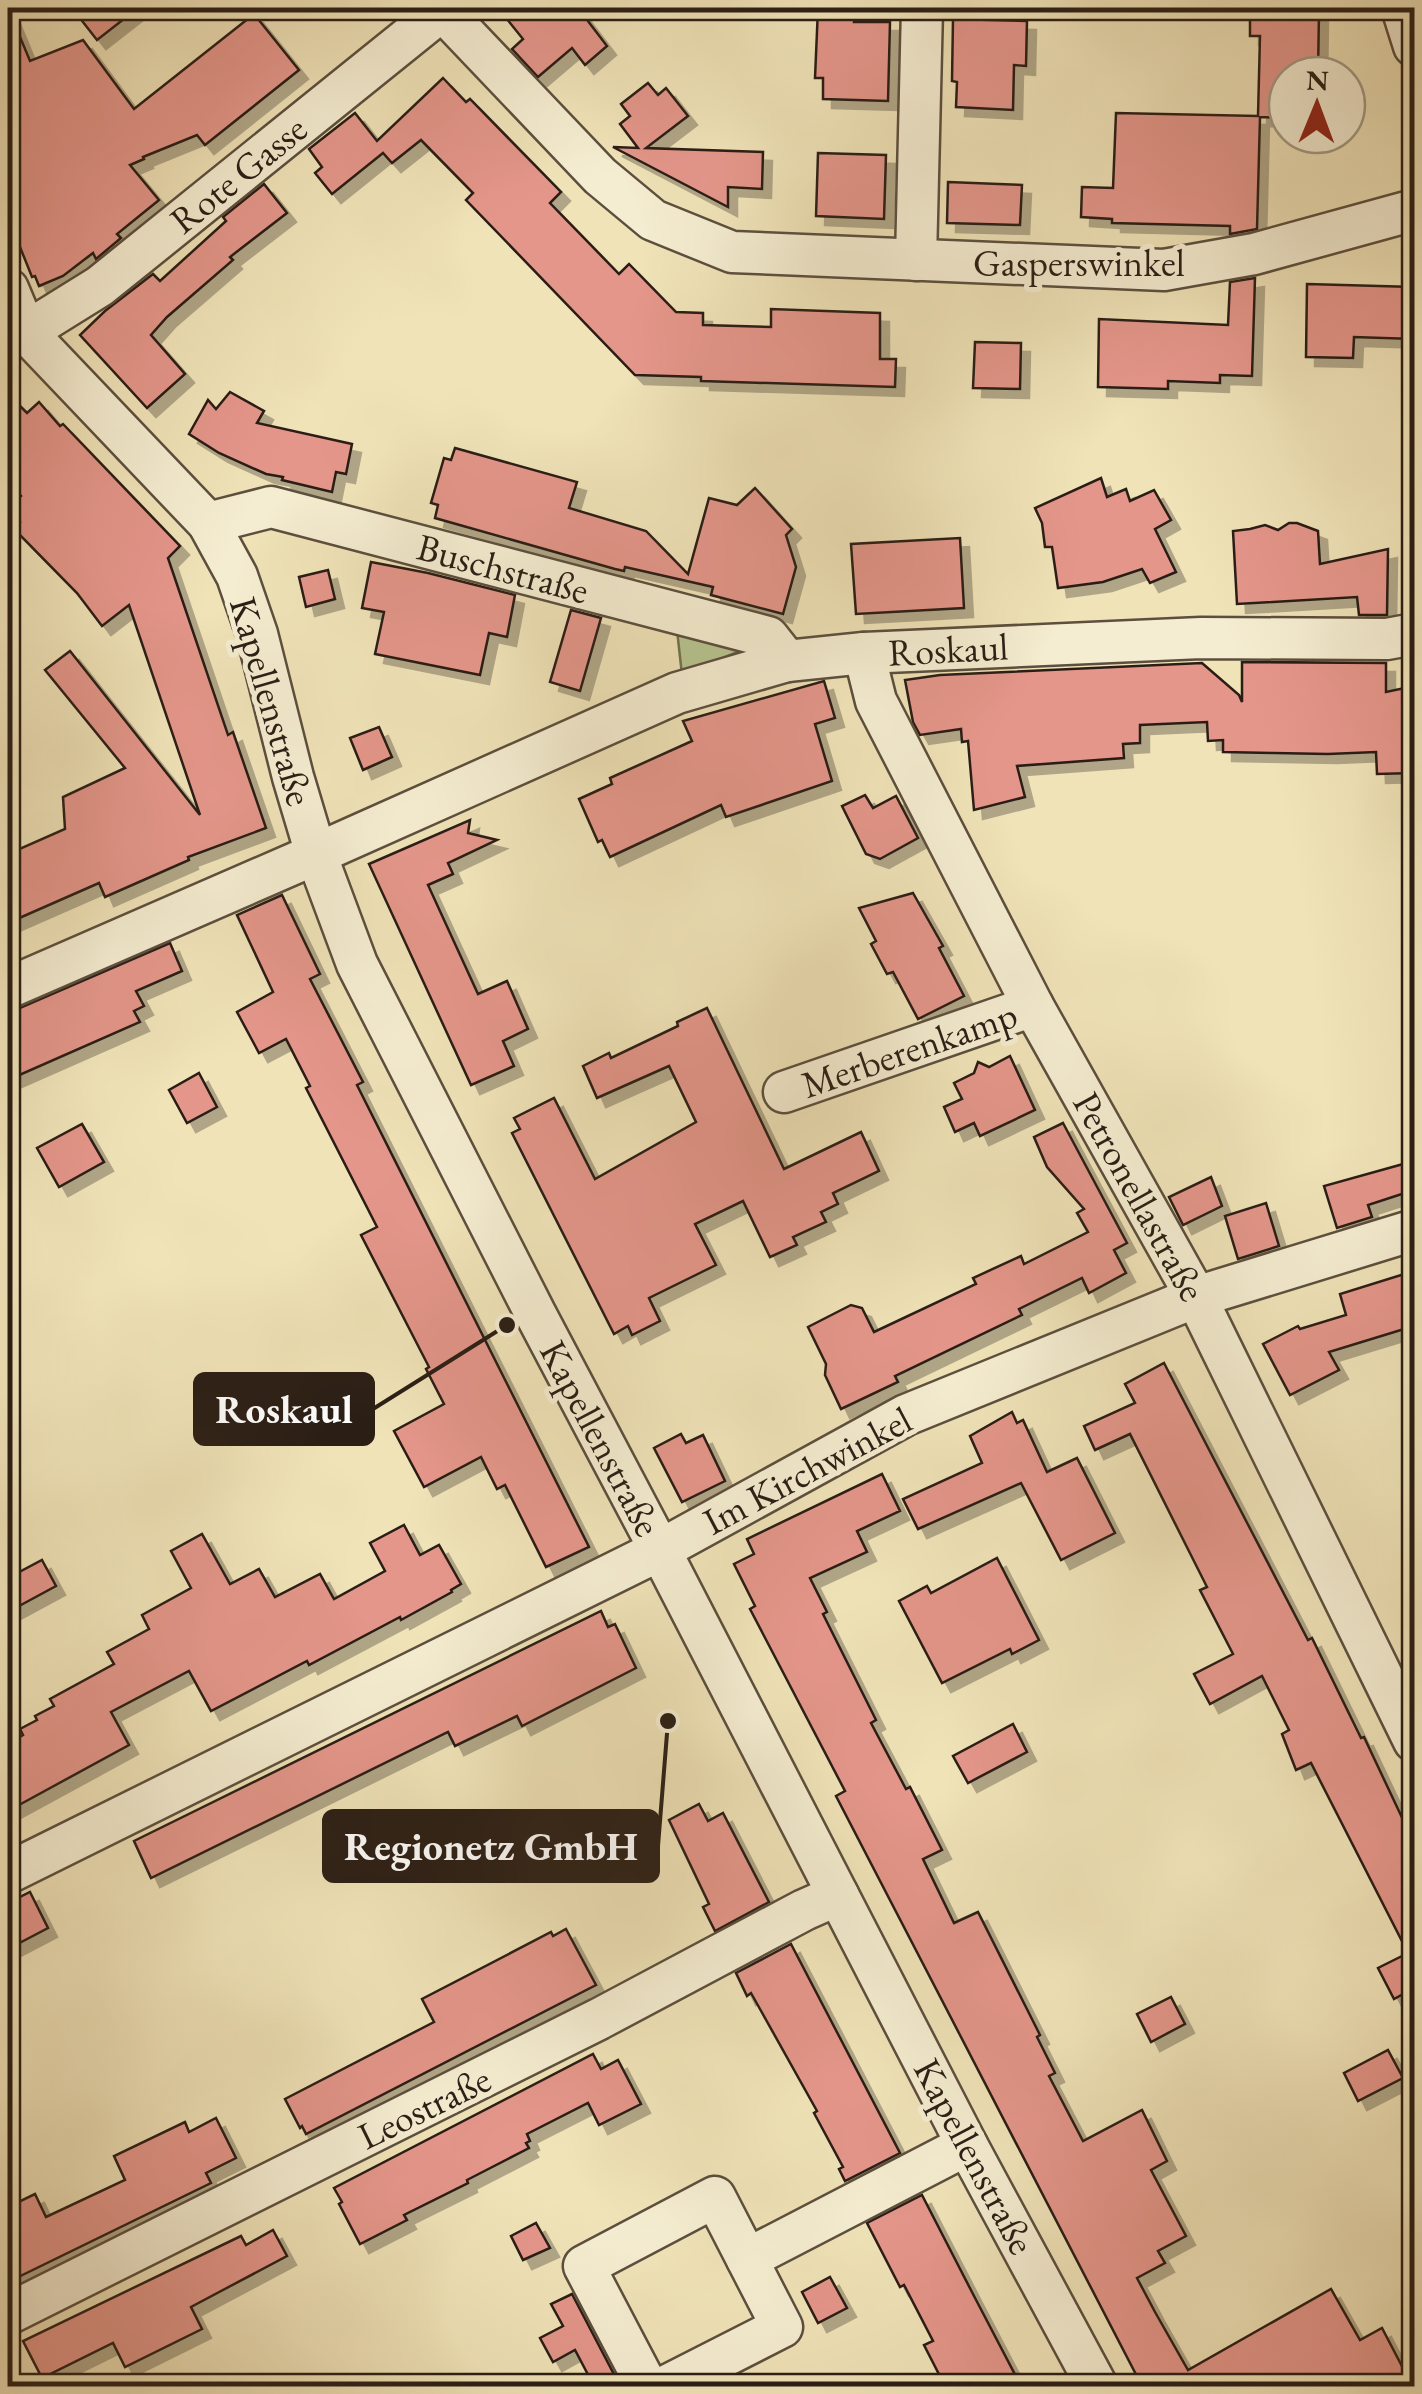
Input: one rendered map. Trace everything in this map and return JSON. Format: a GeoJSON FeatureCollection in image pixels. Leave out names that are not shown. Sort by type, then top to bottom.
{"type":"FeatureCollection","features":[{"type":"Feature","properties":{"kind":"street"},"geometry":{"type":"LineString","coordinates":[[916,260],[922,8]]}},
{"type":"Feature","properties":{"kind":"street"},"geometry":{"type":"LineString","coordinates":[[1402,8],[1414,46]]}},
{"type":"Feature","properties":{"kind":"street","name":"Gasperswinkel"},"geometry":{"type":"LineString","coordinates":[[443,9],[600,176],[653,220],[732,252],[1164,270],[1254,254],[1414,210]]}},
{"type":"Feature","properties":{"kind":"street","name":"Rote Gasse"},"geometry":{"type":"LineString","coordinates":[[17,336],[100,286],[443,9]]}},
{"type":"Feature","properties":{"kind":"street","name":"Kapellenstraße"},"geometry":{"type":"LineString","coordinates":[[8,289],[17,336],[208,523],[237,576],[258,634],[316,854],[357,964],[967,2145],[1097,2386]]}},
{"type":"Feature","properties":{"kind":"street","name":"Buschstraße"},"geometry":{"type":"LineString","coordinates":[[208,523],[271,507],[768,637],[788,661]]}},
{"type":"Feature","properties":{"kind":"street","name":"Roskaul"},"geometry":{"type":"LineString","coordinates":[[8,988],[678,693],[788,661],[864,653],[1201,638],[1387,640],[1414,634]]}},
{"type":"Feature","properties":{"kind":"street","name":"Petronellastraße"},"geometry":{"type":"LineString","coordinates":[[864,653],[876,701],[1034,1006],[1196,1297],[1414,1742]]}},
{"type":"Feature","properties":{"kind":"street","name":"Merberenkamp"},"geometry":{"type":"LineString","coordinates":[[784,1092],[1034,1006]]}},
{"type":"Feature","properties":{"kind":"street","name":"Im Kirchwinkel"},"geometry":{"type":"LineString","coordinates":[[8,1872],[660,1550],[906,1415],[1196,1297],[1414,1230]]}},
{"type":"Feature","properties":{"kind":"street","name":"Leostraße"},"geometry":{"type":"LineString","coordinates":[[8,2314],[599,2020],[838,1895]]}},
{"type":"Feature","properties":{"kind":"street"},"geometry":{"type":"LineString","coordinates":[[748,2259],[967,2145]]}},
{"type":"Feature","properties":{"kind":"street"},"geometry":{"type":"LineString","coordinates":[[647,2386],[584,2266],[715,2198],[782,2327],[666,2386]]}},
{"type":"Feature","properties":{"kind":"green space"},"geometry":{"type":"Polygon","coordinates":[[[676,621],[752,646],[682,675],[676,621]]]}},
{"type":"Feature","properties":{"kind":"building"},"geometry":{"type":"Polygon","coordinates":[[[8,8],[30,61],[83,40],[134,109],[254,14],[299,70],[205,145],[197,135],[130,165],[159,200],[117,234],[121,238],[96,259],[93,253],[63,276],[39,286],[8,217],[8,8]]]}},
{"type":"Feature","properties":{"kind":"building"},"geometry":{"type":"Polygon","coordinates":[[[72,8],[138,8],[97,40],[72,8]]]}},
{"type":"Feature","properties":{"kind":"building"},"geometry":{"type":"Polygon","coordinates":[[[498,8],[578,8],[607,46],[585,65],[572,48],[538,77],[512,49],[523,39],[498,8]]]}},
{"type":"Feature","properties":{"kind":"building"},"geometry":{"type":"Polygon","coordinates":[[[818,8],[854,8],[854,22],[890,22],[888,101],[823,99],[823,78],[815,78],[818,8]]]}},
{"type":"Feature","properties":{"kind":"building"},"geometry":{"type":"Polygon","coordinates":[[[1250,9],[1319,11],[1318,55],[1267,55],[1267,117],[1260,117],[1257,229],[1230,234],[1230,226],[1112,223],[1112,219],[1081,217],[1082,187],[1113,188],[1116,113],[1258,116],[1260,36],[1250,36],[1250,9]]]}},
{"type":"Feature","properties":{"kind":"building"},"geometry":{"type":"Polygon","coordinates":[[[953,19],[1027,21],[1026,66],[1014,65],[1013,110],[956,107],[957,82],[952,81],[953,19]]]}},
{"type":"Feature","properties":{"kind":"building"},"geometry":{"type":"Polygon","coordinates":[[[443,78],[466,102],[470,99],[561,192],[550,203],[619,274],[629,264],[676,312],[703,313],[703,325],[771,327],[771,309],[880,313],[880,359],[896,359],[895,387],[635,375],[466,200],[473,193],[421,140],[392,163],[383,153],[332,194],[315,173],[322,167],[309,149],[355,113],[377,141],[443,78]]]}},
{"type":"Feature","properties":{"kind":"building"},"geometry":{"type":"Polygon","coordinates":[[[648,83],[658,95],[666,88],[688,116],[646,148],[763,152],[762,189],[728,187],[728,207],[613,147],[638,148],[620,124],[630,116],[621,104],[648,83]]]}},
{"type":"Feature","properties":{"kind":"building"},"geometry":{"type":"Polygon","coordinates":[[[818,153],[886,155],[884,219],[816,216],[818,153]]]}},
{"type":"Feature","properties":{"kind":"building"},"geometry":{"type":"Polygon","coordinates":[[[948,182],[1022,185],[1020,225],[947,223],[948,182]]]}},
{"type":"Feature","properties":{"kind":"building"},"geometry":{"type":"Polygon","coordinates":[[[264,184],[287,213],[230,257],[233,260],[151,335],[185,374],[147,408],[80,335],[153,274],[160,281],[226,221],[223,217],[264,184]]]}},
{"type":"Feature","properties":{"kind":"building"},"geometry":{"type":"Polygon","coordinates":[[[1255,278],[1252,376],[1220,375],[1220,383],[1168,381],[1168,389],[1098,387],[1099,319],[1228,325],[1230,282],[1255,278]]]}},
{"type":"Feature","properties":{"kind":"building"},"geometry":{"type":"Polygon","coordinates":[[[1307,284],[1414,287],[1414,339],[1354,337],[1353,358],[1306,357],[1307,284]]]}},
{"type":"Feature","properties":{"kind":"building"},"geometry":{"type":"Polygon","coordinates":[[[975,342],[1021,343],[1020,389],[973,388],[975,342]]]}},
{"type":"Feature","properties":{"kind":"building"},"geometry":{"type":"Polygon","coordinates":[[[230,392],[264,411],[257,423],[352,444],[346,474],[336,472],[332,492],[266,474],[219,453],[189,434],[208,400],[216,409],[230,392]]]}},
{"type":"Feature","properties":{"kind":"building"},"geometry":{"type":"Polygon","coordinates":[[[8,394],[27,413],[39,402],[180,546],[168,558],[228,735],[233,732],[266,828],[188,857],[189,860],[105,897],[99,883],[8,923],[8,854],[65,829],[63,797],[125,768],[45,670],[70,651],[200,815],[129,605],[102,626],[77,593],[14,529],[20,522],[8,508],[21,496],[8,482],[8,394]]]}},
{"type":"Feature","properties":{"kind":"building"},"geometry":{"type":"Polygon","coordinates":[[[455,448],[577,482],[569,508],[646,531],[688,574],[709,498],[737,505],[755,488],[792,529],[786,535],[796,567],[783,614],[711,595],[713,587],[625,567],[624,571],[615,569],[435,518],[438,505],[431,503],[444,458],[451,460],[455,448]]]}},
{"type":"Feature","properties":{"kind":"building"},"geometry":{"type":"Polygon","coordinates":[[[1101,478],[1107,497],[1126,489],[1130,501],[1154,490],[1171,520],[1155,529],[1176,572],[1150,583],[1142,569],[1103,582],[1058,588],[1052,547],[1045,547],[1042,523],[1035,508],[1101,478]]]}},
{"type":"Feature","properties":{"kind":"building"},"geometry":{"type":"Polygon","coordinates":[[[1289,523],[1318,531],[1320,564],[1388,549],[1387,615],[1359,615],[1357,597],[1237,604],[1233,531],[1265,525],[1278,530],[1289,523]]]}},
{"type":"Feature","properties":{"kind":"building"},"geometry":{"type":"Polygon","coordinates":[[[960,538],[964,608],[856,614],[851,544],[960,538]]]}},
{"type":"Feature","properties":{"kind":"building"},"geometry":{"type":"Polygon","coordinates":[[[371,562],[515,595],[507,637],[489,633],[480,675],[375,654],[384,612],[362,608],[371,562]]]}},
{"type":"Feature","properties":{"kind":"building"},"geometry":{"type":"Polygon","coordinates":[[[328,570],[335,599],[306,607],[299,577],[328,570]]]}},
{"type":"Feature","properties":{"kind":"building"},"geometry":{"type":"Polygon","coordinates":[[[571,610],[601,618],[580,691],[550,682],[571,610]]]}},
{"type":"Feature","properties":{"kind":"building"},"geometry":{"type":"Polygon","coordinates":[[[1242,662],[1386,663],[1386,692],[1414,686],[1414,773],[1377,774],[1376,752],[1223,752],[1223,740],[1208,741],[1207,722],[1140,725],[1140,743],[1123,744],[1124,758],[1017,766],[1025,797],[974,810],[968,741],[962,742],[961,729],[920,735],[913,722],[905,680],[1202,663],[1242,702],[1242,662]]]}},
{"type":"Feature","properties":{"kind":"building"},"geometry":{"type":"Polygon","coordinates":[[[824,681],[835,718],[815,724],[832,781],[726,817],[721,805],[610,857],[602,840],[598,842],[579,799],[612,784],[610,778],[692,741],[683,721],[824,681]]]}},
{"type":"Feature","properties":{"kind":"building"},"geometry":{"type":"Polygon","coordinates":[[[379,727],[392,757],[363,770],[350,738],[379,727]]]}},
{"type":"Feature","properties":{"kind":"building"},"geometry":{"type":"Polygon","coordinates":[[[865,795],[873,808],[896,796],[918,838],[880,859],[866,854],[842,806],[865,795]]]}},
{"type":"Feature","properties":{"kind":"building"},"geometry":{"type":"Polygon","coordinates":[[[470,820],[468,833],[497,840],[448,863],[453,874],[428,885],[478,994],[507,981],[528,1029],[503,1041],[514,1066],[471,1085],[369,864],[470,820]]]}},
{"type":"Feature","properties":{"kind":"building"},"geometry":{"type":"Polygon","coordinates":[[[913,893],[943,946],[939,948],[964,996],[918,1019],[893,972],[887,974],[871,944],[876,941],[859,908],[913,893]]]}},
{"type":"Feature","properties":{"kind":"building"},"geometry":{"type":"Polygon","coordinates":[[[282,895],[320,974],[310,979],[363,1082],[357,1085],[589,1547],[546,1567],[505,1485],[497,1489],[481,1457],[424,1487],[394,1431],[444,1404],[361,1235],[377,1227],[306,1088],[310,1086],[286,1039],[259,1053],[237,1012],[273,992],[237,915],[282,895]]]}},
{"type":"Feature","properties":{"kind":"building"},"geometry":{"type":"Polygon","coordinates":[[[170,943],[182,971],[136,991],[144,1006],[134,1011],[140,1022],[8,1080],[8,1013],[170,943]]]}},
{"type":"Feature","properties":{"kind":"building"},"geometry":{"type":"Polygon","coordinates":[[[707,1008],[784,1169],[861,1132],[879,1171],[833,1193],[838,1204],[821,1212],[826,1222],[793,1237],[797,1245],[770,1257],[743,1201],[695,1224],[716,1265],[649,1298],[660,1321],[632,1335],[628,1326],[614,1334],[512,1133],[520,1129],[514,1118],[554,1098],[595,1179],[696,1122],[669,1066],[597,1098],[583,1066],[609,1053],[611,1058],[707,1008]]]}},
{"type":"Feature","properties":{"kind":"building"},"geometry":{"type":"Polygon","coordinates":[[[1010,1056],[1035,1110],[980,1136],[974,1123],[955,1132],[944,1107],[962,1099],[954,1083],[974,1073],[978,1062],[989,1067],[1010,1056]]]}},
{"type":"Feature","properties":{"kind":"building"},"geometry":{"type":"Polygon","coordinates":[[[199,1073],[217,1107],[187,1123],[169,1090],[199,1073]]]}},
{"type":"Feature","properties":{"kind":"building"},"geometry":{"type":"Polygon","coordinates":[[[1063,1123],[1127,1243],[1114,1250],[1126,1273],[1089,1293],[1082,1278],[1019,1309],[1022,1315],[895,1376],[898,1382],[841,1409],[808,1327],[851,1305],[862,1308],[874,1332],[976,1284],[973,1278],[1021,1256],[1024,1264],[1088,1232],[1077,1213],[1084,1209],[1047,1167],[1034,1137],[1063,1123]]]}},
{"type":"Feature","properties":{"kind":"building"},"geometry":{"type":"Polygon","coordinates":[[[82,1124],[104,1162],[59,1187],[37,1148],[82,1124]]]}},
{"type":"Feature","properties":{"kind":"building"},"geometry":{"type":"Polygon","coordinates":[[[1414,1161],[1414,1190],[1368,1205],[1372,1217],[1337,1228],[1324,1186],[1414,1161]]]}},
{"type":"Feature","properties":{"kind":"building"},"geometry":{"type":"Polygon","coordinates":[[[1211,1177],[1222,1206],[1183,1225],[1169,1197],[1211,1177]]]}},
{"type":"Feature","properties":{"kind":"building"},"geometry":{"type":"Polygon","coordinates":[[[1266,1203],[1279,1246],[1238,1259],[1225,1216],[1266,1203]]]}},
{"type":"Feature","properties":{"kind":"building"},"geometry":{"type":"Polygon","coordinates":[[[1414,1271],[1414,1326],[1329,1352],[1339,1370],[1290,1395],[1263,1344],[1298,1326],[1300,1329],[1346,1315],[1340,1294],[1414,1271]]]}},
{"type":"Feature","properties":{"kind":"building"},"geometry":{"type":"Polygon","coordinates":[[[1164,1363],[1308,1640],[1312,1638],[1361,1738],[1364,1737],[1414,1843],[1414,1988],[1394,1999],[1378,1968],[1408,1953],[1311,1763],[1296,1770],[1282,1734],[1289,1730],[1262,1676],[1210,1704],[1194,1674],[1233,1654],[1200,1590],[1207,1587],[1130,1434],[1095,1450],[1084,1426],[1135,1403],[1125,1384],[1164,1363]]]}},
{"type":"Feature","properties":{"kind":"building"},"geometry":{"type":"Polygon","coordinates":[[[1012,1412],[1017,1423],[1023,1420],[1047,1472],[1077,1458],[1115,1533],[1061,1560],[1021,1483],[918,1529],[903,1499],[982,1463],[970,1436],[1012,1412]]]}},
{"type":"Feature","properties":{"kind":"building"},"geometry":{"type":"Polygon","coordinates":[[[681,1434],[686,1443],[703,1435],[725,1481],[682,1502],[654,1448],[681,1434]]]}},
{"type":"Feature","properties":{"kind":"building"},"geometry":{"type":"Polygon","coordinates":[[[882,1474],[900,1511],[857,1531],[867,1552],[810,1578],[827,1612],[823,1614],[876,1720],[871,1723],[942,1850],[923,1859],[954,1923],[978,1912],[1040,2035],[1037,2037],[1055,2073],[1049,2076],[1083,2141],[1142,2110],[1167,2161],[1151,2170],[1186,2236],[1158,2251],[1165,2263],[1137,2278],[1155,2312],[1188,2370],[1331,2289],[1360,2340],[1382,2328],[1406,2374],[1385,2386],[1142,2386],[836,1796],[845,1791],[750,1609],[755,1606],[734,1564],[754,1554],[747,1539],[882,1474]]]}},
{"type":"Feature","properties":{"kind":"building"},"geometry":{"type":"Polygon","coordinates":[[[404,1525],[420,1555],[439,1545],[461,1584],[452,1592],[211,1711],[189,1671],[111,1712],[129,1745],[8,1811],[8,1744],[23,1735],[20,1729],[54,1706],[50,1699],[114,1664],[107,1652],[149,1629],[142,1615],[191,1588],[171,1551],[202,1534],[230,1584],[259,1569],[275,1597],[320,1574],[334,1599],[385,1571],[370,1543],[404,1525]]]}},
{"type":"Feature","properties":{"kind":"building"},"geometry":{"type":"Polygon","coordinates":[[[997,1558],[1039,1640],[1012,1654],[1010,1649],[942,1683],[899,1601],[927,1586],[931,1593],[997,1558]]]}},
{"type":"Feature","properties":{"kind":"building"},"geometry":{"type":"Polygon","coordinates":[[[42,1560],[56,1586],[8,1612],[8,1578],[42,1560]]]}},
{"type":"Feature","properties":{"kind":"building"},"geometry":{"type":"Polygon","coordinates":[[[601,1611],[608,1627],[615,1624],[636,1668],[522,1726],[517,1716],[455,1746],[448,1732],[151,1878],[134,1841],[601,1611]]]}},
{"type":"Feature","properties":{"kind":"building"},"geometry":{"type":"Polygon","coordinates":[[[1013,1724],[1027,1752],[968,1783],[953,1756],[1013,1724]]]}},
{"type":"Feature","properties":{"kind":"building"},"geometry":{"type":"Polygon","coordinates":[[[699,1804],[708,1821],[723,1813],[769,1902],[715,1931],[703,1907],[709,1904],[669,1820],[699,1804]]]}},
{"type":"Feature","properties":{"kind":"building"},"geometry":{"type":"Polygon","coordinates":[[[30,1892],[48,1928],[8,1949],[8,1903],[30,1892]]]}},
{"type":"Feature","properties":{"kind":"building"},"geometry":{"type":"Polygon","coordinates":[[[566,1929],[596,1985],[306,2134],[300,2128],[285,2099],[434,2022],[422,1999],[551,1932],[553,1936],[566,1929]]]}},
{"type":"Feature","properties":{"kind":"building"},"geometry":{"type":"Polygon","coordinates":[[[791,1944],[900,2153],[845,2181],[839,2169],[843,2167],[814,2113],[817,2111],[736,1973],[791,1944]]]}},
{"type":"Feature","properties":{"kind":"building"},"geometry":{"type":"Polygon","coordinates":[[[1171,1997],[1185,2024],[1151,2042],[1137,2014],[1171,1997]]]}},
{"type":"Feature","properties":{"kind":"building"},"geometry":{"type":"Polygon","coordinates":[[[1388,2050],[1403,2078],[1358,2101],[1344,2073],[1388,2050]]]}},
{"type":"Feature","properties":{"kind":"building"},"geometry":{"type":"Polygon","coordinates":[[[593,2054],[601,2069],[618,2060],[641,2104],[599,2125],[588,2103],[527,2134],[529,2148],[404,2215],[407,2220],[360,2244],[334,2188],[593,2054]]]}},
{"type":"Feature","properties":{"kind":"building"},"geometry":{"type":"Polygon","coordinates":[[[216,2118],[236,2158],[206,2173],[211,2183],[8,2282],[8,2207],[35,2194],[46,2217],[125,2180],[114,2156],[185,2122],[189,2132],[216,2118]]]}},
{"type":"Feature","properties":{"kind":"building"},"geometry":{"type":"Polygon","coordinates":[[[922,2195],[1021,2386],[945,2386],[924,2345],[933,2341],[867,2223],[922,2195]]]}},
{"type":"Feature","properties":{"kind":"building"},"geometry":{"type":"Polygon","coordinates":[[[536,2223],[550,2248],[523,2260],[511,2236],[536,2223]]]}},
{"type":"Feature","properties":{"kind":"building"},"geometry":{"type":"Polygon","coordinates":[[[273,2230],[287,2256],[191,2307],[202,2329],[125,2367],[113,2343],[42,2378],[23,2341],[241,2236],[246,2245],[273,2230]]]}},
{"type":"Feature","properties":{"kind":"building"},"geometry":{"type":"Polygon","coordinates":[[[830,2277],[847,2308],[818,2323],[802,2292],[830,2277]]]}},
{"type":"Feature","properties":{"kind":"building"},"geometry":{"type":"Polygon","coordinates":[[[572,2294],[619,2384],[615,2386],[594,2386],[575,2350],[553,2362],[540,2338],[563,2326],[551,2304],[572,2294]]]}},
{"type":"Feature","properties":{"kind":"place","name":"Roskaul"},"geometry":{"type":"Point","coordinates":[507,1325]}},
{"type":"Feature","properties":{"kind":"place","name":"Regionetz GmbH"},"geometry":{"type":"Point","coordinates":[668,1721]}}]}
